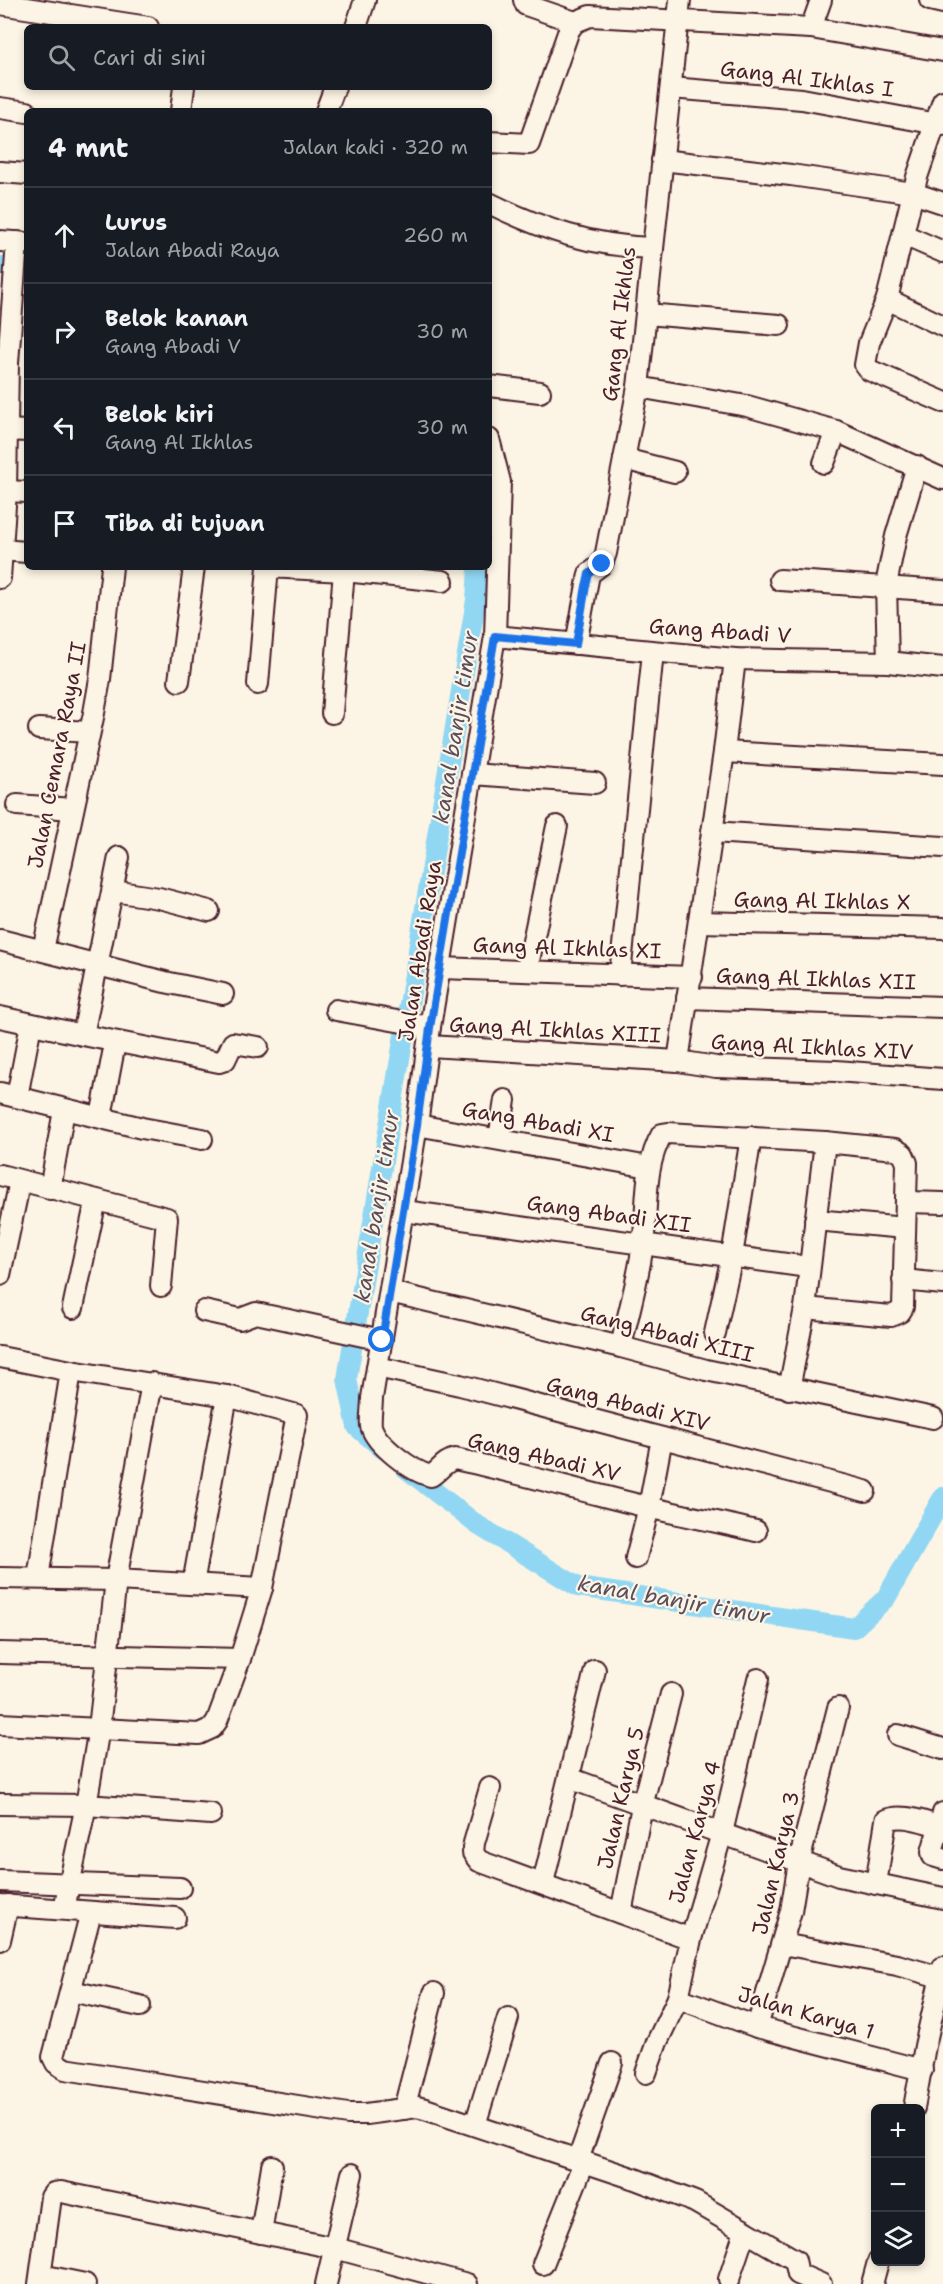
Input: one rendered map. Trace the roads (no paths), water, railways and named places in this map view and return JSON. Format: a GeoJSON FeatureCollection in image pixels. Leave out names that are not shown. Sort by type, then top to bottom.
{"type":"FeatureCollection","features":[{"type":"Feature","properties":{"kind":"street"},"geometry":{"type":"LineString","coordinates":[[357,24],[365,0]]}},
{"type":"Feature","properties":{"kind":"street"},"geometry":{"type":"LineString","coordinates":[[524,0],[526,5],[575,22]]}},
{"type":"Feature","properties":{"kind":"street"},"geometry":{"type":"LineString","coordinates":[[811,28],[821,0]]}},
{"type":"Feature","properties":{"kind":"street"},"geometry":{"type":"LineString","coordinates":[[930,0],[943,3]]}},
{"type":"Feature","properties":{"kind":"street"},"geometry":{"type":"LineString","coordinates":[[0,3],[130,24]]}},
{"type":"Feature","properties":{"kind":"street"},"geometry":{"type":"LineString","coordinates":[[492,142],[530,144],[569,30],[575,22],[590,16],[679,10],[811,28],[943,51]]}},
{"type":"Feature","properties":{"kind":"street","name":"Gang Al Ikhlas"},"geometry":{"type":"LineString","coordinates":[[576,644],[589,574],[602,564],[606,553],[638,387],[679,10]]}},
{"type":"Feature","properties":{"kind":"street","name":"Gang Al Ikhlas I"},"geometry":{"type":"LineString","coordinates":[[671,88],[802,99],[939,123]]}},
{"type":"Feature","properties":{"kind":"street"},"geometry":{"type":"LineString","coordinates":[[181,108],[184,90]]}},
{"type":"Feature","properties":{"kind":"street"},"geometry":{"type":"LineString","coordinates":[[327,108],[333,90]]}},
{"type":"Feature","properties":{"kind":"street"},"geometry":{"type":"LineString","coordinates":[[943,101],[939,123],[913,193],[887,299],[868,343],[866,365],[870,370],[943,402]]}},
{"type":"Feature","properties":{"kind":"street"},"geometry":{"type":"LineString","coordinates":[[0,108],[24,112]]}},
{"type":"Feature","properties":{"kind":"street"},"geometry":{"type":"LineString","coordinates":[[662,160],[791,175],[913,193],[943,203]]}},
{"type":"Feature","properties":{"kind":"street"},"geometry":{"type":"LineString","coordinates":[[0,172],[24,174]]}},
{"type":"Feature","properties":{"kind":"street"},"geometry":{"type":"LineString","coordinates":[[492,205],[518,218],[561,234],[601,244],[653,248]]}},
{"type":"Feature","properties":{"kind":"street"},"geometry":{"type":"LineString","coordinates":[[904,235],[943,252]]}},
{"type":"Feature","properties":{"kind":"street"},"geometry":{"type":"LineString","coordinates":[[0,578],[6,491],[7,430],[17,363],[15,242]]}},
{"type":"Feature","properties":{"kind":"street"},"geometry":{"type":"LineString","coordinates":[[887,299],[943,326]]}},
{"type":"Feature","properties":{"kind":"street"},"geometry":{"type":"LineString","coordinates":[[646,314],[779,324]]}},
{"type":"Feature","properties":{"kind":"street"},"geometry":{"type":"LineString","coordinates":[[492,386],[540,392]]}},
{"type":"Feature","properties":{"kind":"street"},"geometry":{"type":"LineString","coordinates":[[638,387],[747,406],[836,431],[943,479]]}},
{"type":"Feature","properties":{"kind":"street"},"geometry":{"type":"LineString","coordinates":[[7,430],[24,431]]}},
{"type":"Feature","properties":{"kind":"street"},"geometry":{"type":"LineString","coordinates":[[824,463],[836,431]]}},
{"type":"Feature","properties":{"kind":"street","name":"Jalan Abadi Raya"},"geometry":{"type":"LineString","coordinates":[[372,1398],[377,1367],[376,1338],[390,1292],[417,1125],[417,1030],[440,968],[495,636],[500,482],[492,451]]}},
{"type":"Feature","properties":{"kind":"street"},"geometry":{"type":"LineString","coordinates":[[624,459],[675,472]]}},
{"type":"Feature","properties":{"kind":"street"},"geometry":{"type":"LineString","coordinates":[[888,662],[886,585],[896,536],[917,466]]}},
{"type":"Feature","properties":{"kind":"street"},"geometry":{"type":"LineString","coordinates":[[6,491],[24,492]]}},
{"type":"Feature","properties":{"kind":"street"},"geometry":{"type":"LineString","coordinates":[[1,550],[24,552]]}},
{"type":"Feature","properties":{"kind":"street","name":"Jalan Cemara Raya II"},"geometry":{"type":"LineString","coordinates":[[43,950],[100,679],[112,570]]}},
{"type":"Feature","properties":{"kind":"street"},"geometry":{"type":"LineString","coordinates":[[179,681],[194,570]]}},
{"type":"Feature","properties":{"kind":"street"},"geometry":{"type":"LineString","coordinates":[[258,684],[267,570]]}},
{"type":"Feature","properties":{"kind":"street"},"geometry":{"type":"LineString","coordinates":[[325,570],[443,581]]}},
{"type":"Feature","properties":{"kind":"street"},"geometry":{"type":"LineString","coordinates":[[332,713],[344,571]]}},
{"type":"Feature","properties":{"kind":"street"},"geometry":{"type":"LineString","coordinates":[[780,580],[886,585],[943,591]]}},
{"type":"Feature","properties":{"kind":"street","name":"Gang Abadi V"},"geometry":{"type":"LineString","coordinates":[[495,636],[735,659],[888,662],[943,668]]}},
{"type":"Feature","properties":{"kind":"street"},"geometry":{"type":"LineString","coordinates":[[620,975],[653,652]]}},
{"type":"Feature","properties":{"kind":"street"},"geometry":{"type":"LineString","coordinates":[[678,1061],[700,922],[735,659]]}},
{"type":"Feature","properties":{"kind":"street"},"geometry":{"type":"LineString","coordinates":[[39,729],[89,732]]}},
{"type":"Feature","properties":{"kind":"street"},"geometry":{"type":"LineString","coordinates":[[724,752],[943,764]]}},
{"type":"Feature","properties":{"kind":"street"},"geometry":{"type":"LineString","coordinates":[[472,774],[595,783]]}},
{"type":"Feature","properties":{"kind":"street"},"geometry":{"type":"LineString","coordinates":[[17,805],[72,809]]}},
{"type":"Feature","properties":{"kind":"street"},"geometry":{"type":"LineString","coordinates":[[527,970],[557,825]]}},
{"type":"Feature","properties":{"kind":"street"},"geometry":{"type":"LineString","coordinates":[[712,832],[943,847]]}},
{"type":"Feature","properties":{"kind":"street"},"geometry":{"type":"LineString","coordinates":[[83,1035],[119,857]]}},
{"type":"Feature","properties":{"kind":"street"},"geometry":{"type":"LineString","coordinates":[[113,891],[159,898],[209,911]]}},
{"type":"Feature","properties":{"kind":"street","name":"Gang Al Ikhlas X"},"geometry":{"type":"LineString","coordinates":[[700,922],[943,928]]}},
{"type":"Feature","properties":{"kind":"street"},"geometry":{"type":"LineString","coordinates":[[0,940],[165,982],[223,994]]}},
{"type":"Feature","properties":{"kind":"street","name":"Gang Al Ikhlas XI"},"geometry":{"type":"LineString","coordinates":[[440,968],[692,977]]}},
{"type":"Feature","properties":{"kind":"street","name":"Gang Al Ikhlas XII"},"geometry":{"type":"LineString","coordinates":[[687,998],[943,1007]]}},
{"type":"Feature","properties":{"kind":"street","name":"Gang Al Ikhlas XIII"},"geometry":{"type":"LineString","coordinates":[[336,1010],[417,1030],[678,1061]]}},
{"type":"Feature","properties":{"kind":"street"},"geometry":{"type":"LineString","coordinates":[[0,1017],[219,1062],[225,1060],[233,1043],[258,1047]]}},
{"type":"Feature","properties":{"kind":"street"},"geometry":{"type":"LineString","coordinates":[[31,1024],[8,1095],[142,1128],[202,1139]]}},
{"type":"Feature","properties":{"kind":"street"},"geometry":{"type":"LineString","coordinates":[[101,1117],[115,1042]]}},
{"type":"Feature","properties":{"kind":"street","name":"Gang Al Ikhlas XIV"},"geometry":{"type":"LineString","coordinates":[[678,1061],[716,1067],[836,1071],[943,1079]]}},
{"type":"Feature","properties":{"kind":"street"},"geometry":{"type":"LineString","coordinates":[[499,1139],[505,1100]]}},
{"type":"Feature","properties":{"kind":"street"},"geometry":{"type":"LineString","coordinates":[[50,1189],[64,1110]]}},
{"type":"Feature","properties":{"kind":"street","name":"Gang Abadi XI"},"geometry":{"type":"LineString","coordinates":[[417,1125],[650,1167]]}},
{"type":"Feature","properties":{"kind":"street"},"geometry":{"type":"LineString","coordinates":[[621,1347],[643,1244],[650,1167],[662,1134],[825,1142],[895,1149],[903,1154],[907,1163],[903,1307],[895,1315],[805,1308]]}},
{"type":"Feature","properties":{"kind":"street"},"geometry":{"type":"LineString","coordinates":[[715,1333],[732,1256],[751,1137]]}},
{"type":"Feature","properties":{"kind":"street"},"geometry":{"type":"LineString","coordinates":[[789,1389],[805,1308],[808,1267],[825,1142]]}},
{"type":"Feature","properties":{"kind":"street"},"geometry":{"type":"LineString","coordinates":[[0,1175],[167,1218],[161,1286]]}},
{"type":"Feature","properties":{"kind":"street"},"geometry":{"type":"LineString","coordinates":[[0,1275],[20,1181]]}},
{"type":"Feature","properties":{"kind":"street"},"geometry":{"type":"LineString","coordinates":[[73,1308],[96,1200]]}},
{"type":"Feature","properties":{"kind":"street"},"geometry":{"type":"LineString","coordinates":[[906,1202],[943,1203]]}},
{"type":"Feature","properties":{"kind":"street","name":"Gang Abadi XII"},"geometry":{"type":"LineString","coordinates":[[404,1211],[808,1267]]}},
{"type":"Feature","properties":{"kind":"street"},"geometry":{"type":"LineString","coordinates":[[815,1220],[905,1228]]}},
{"type":"Feature","properties":{"kind":"street"},"geometry":{"type":"LineString","coordinates":[[903,1280],[943,1284]]}},
{"type":"Feature","properties":{"kind":"street","name":"Gang Abadi XIII"},"geometry":{"type":"LineString","coordinates":[[390,1292],[621,1347],[706,1370],[933,1418]]}},
{"type":"Feature","properties":{"kind":"street"},"geometry":{"type":"LineString","coordinates":[[204,1311],[240,1319],[256,1313],[376,1338]]}},
{"type":"Feature","properties":{"kind":"street"},"geometry":{"type":"LineString","coordinates":[[0,1357],[227,1396],[297,1415],[262,1588],[240,1659],[217,1721],[206,1732],[199,1734],[0,1724]]}},
{"type":"Feature","properties":{"kind":"street","name":"Gang Abadi XIV"},"geometry":{"type":"LineString","coordinates":[[377,1367],[460,1385],[865,1491]]}},
{"type":"Feature","properties":{"kind":"street"},"geometry":{"type":"LineString","coordinates":[[38,1578],[71,1371]]}},
{"type":"Feature","properties":{"kind":"street"},"geometry":{"type":"LineString","coordinates":[[64,1909],[86,1805],[99,1728],[109,1657],[116,1580],[152,1383]]}},
{"type":"Feature","properties":{"kind":"street"},"geometry":{"type":"LineString","coordinates":[[194,1584],[227,1396]]}},
{"type":"Feature","properties":{"kind":"street","name":"Gang Abadi XV"},"geometry":{"type":"LineString","coordinates":[[372,1398],[372,1426],[382,1445],[420,1473],[431,1476],[448,1461],[455,1459],[509,1470],[650,1508],[756,1531]]}},
{"type":"Feature","properties":{"kind":"street"},"geometry":{"type":"LineString","coordinates":[[636,1558],[650,1508],[662,1438]]}},
{"type":"Feature","properties":{"kind":"street"},"geometry":{"type":"LineString","coordinates":[[0,1578],[116,1580],[262,1588]]}},
{"type":"Feature","properties":{"kind":"street"},"geometry":{"type":"LineString","coordinates":[[0,1653],[240,1659]]}},
{"type":"Feature","properties":{"kind":"street"},"geometry":{"type":"LineString","coordinates":[[543,1883],[595,1670]]}},
{"type":"Feature","properties":{"kind":"street","name":"Jalan Karya 4"},"geometry":{"type":"LineString","coordinates":[[646,2073],[657,2042],[678,1998],[691,1939],[722,1833],[758,1679]]}},
{"type":"Feature","properties":{"kind":"street","name":"Jalan Karya 5"},"geometry":{"type":"LineString","coordinates":[[621,1913],[642,1806],[671,1694]]}},
{"type":"Feature","properties":{"kind":"street","name":"Jalan Karya 3"},"geometry":{"type":"LineString","coordinates":[[757,2027],[791,1911],[799,1862],[838,1708]]}},
{"type":"Feature","properties":{"kind":"street"},"geometry":{"type":"LineString","coordinates":[[898,1735],[943,1749]]}},
{"type":"Feature","properties":{"kind":"street"},"geometry":{"type":"LineString","coordinates":[[569,1778],[839,1876],[943,1898]]}},
{"type":"Feature","properties":{"kind":"street"},"geometry":{"type":"LineString","coordinates":[[490,1788],[474,1843],[473,1853],[480,1861],[543,1883],[656,1928],[691,1939]]}},
{"type":"Feature","properties":{"kind":"street"},"geometry":{"type":"LineString","coordinates":[[0,1804],[86,1805],[211,1814]]}},
{"type":"Feature","properties":{"kind":"street"},"geometry":{"type":"LineString","coordinates":[[876,1884],[886,1820],[892,1818],[941,1819],[932,1854],[943,1859]]}},
{"type":"Feature","properties":{"kind":"street"},"geometry":{"type":"LineString","coordinates":[[0,1881],[180,1888]]}},
{"type":"Feature","properties":{"kind":"street"},"geometry":{"type":"LineString","coordinates":[[0,1940],[4,1905],[175,1918]]}},
{"type":"Feature","properties":{"kind":"street"},"geometry":{"type":"LineString","coordinates":[[91,1912],[53,2057],[56,2063],[65,2069],[348,2114],[426,2109],[695,2202],[795,2260],[798,2274],[801,2277],[821,2284]]}},
{"type":"Feature","properties":{"kind":"street"},"geometry":{"type":"LineString","coordinates":[[782,1944],[942,1972],[937,2022],[925,2046],[915,2104]]}},
{"type":"Feature","properties":{"kind":"street"},"geometry":{"type":"LineString","coordinates":[[71,1991],[140,2006]]}},
{"type":"Feature","properties":{"kind":"street"},"geometry":{"type":"LineString","coordinates":[[404,2109],[434,1993]]}},
{"type":"Feature","properties":{"kind":"street","name":"Jalan Karya 1"},"geometry":{"type":"LineString","coordinates":[[678,1998],[757,2027],[922,2070]]}},
{"type":"Feature","properties":{"kind":"street"},"geometry":{"type":"LineString","coordinates":[[475,2125],[508,2018]]}},
{"type":"Feature","properties":{"kind":"street"},"geometry":{"type":"LineString","coordinates":[[543,2264],[581,2161],[612,2063]]}},
{"type":"Feature","properties":{"kind":"street"},"geometry":{"type":"LineString","coordinates":[[261,2233],[272,2166]]}},
{"type":"Feature","properties":{"kind":"street"},"geometry":{"type":"LineString","coordinates":[[326,2284],[352,2174]]}},
{"type":"Feature","properties":{"kind":"street"},"geometry":{"type":"LineString","coordinates":[[85,2284],[40,2279],[51,2197],[54,2193],[61,2192],[335,2248],[467,2284]]}},
{"type":"Feature","properties":{"kind":"street"},"geometry":{"type":"LineString","coordinates":[[729,2279],[745,2231]]}},
{"type":"Feature","properties":{"kind":"street"},"geometry":{"type":"LineString","coordinates":[[872,2284],[877,2266]]}},
{"type":"Feature","properties":{"kind":"waterway","name":"kanal banjir timur"},"geometry":{"type":"LineString","coordinates":[[0,266],[24,268]]}},
{"type":"Feature","properties":{"kind":"waterway","name":"kanal banjir timur"},"geometry":{"type":"LineString","coordinates":[[383,1449],[357,1427],[347,1379],[476,600],[478,570]]}},
{"type":"Feature","properties":{"kind":"waterway","name":"kanal banjir timur"},"geometry":{"type":"LineString","coordinates":[[405,1468],[476,1524],[578,1587],[854,1628],[886,1598],[943,1497]]}}]}
